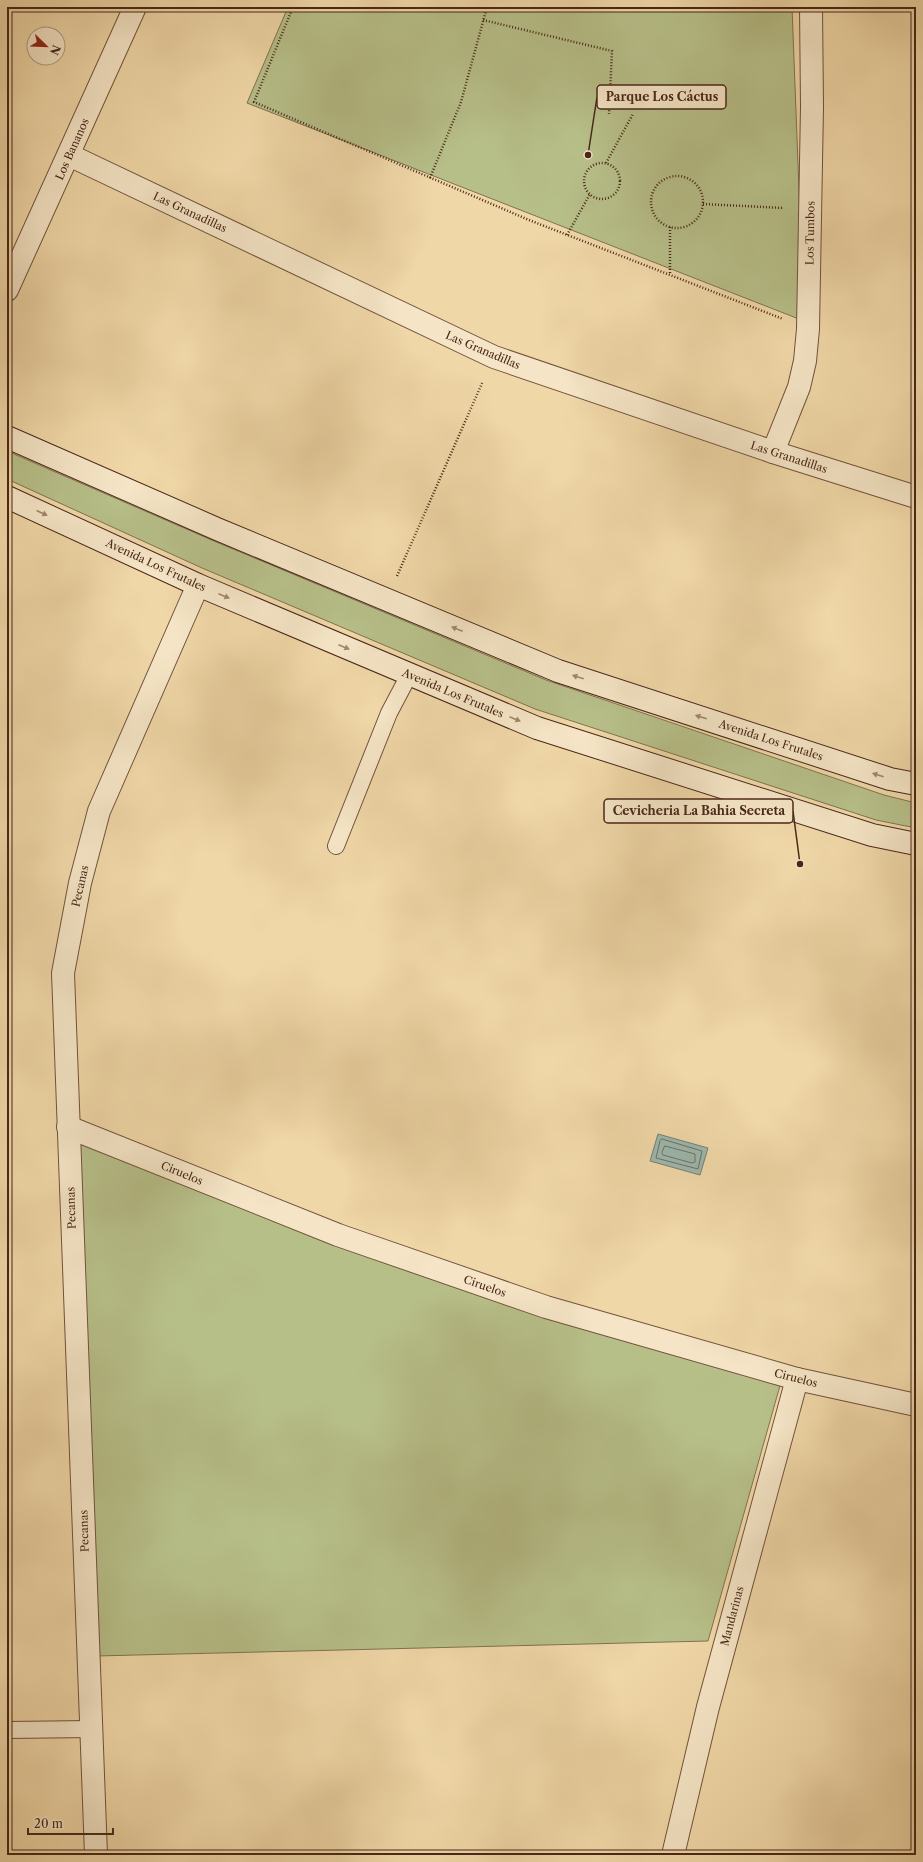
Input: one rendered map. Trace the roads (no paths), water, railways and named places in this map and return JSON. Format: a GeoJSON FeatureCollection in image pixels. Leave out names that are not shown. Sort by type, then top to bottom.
{"type":"FeatureCollection","features":[{"type":"Feature","properties":{"kind":"street","name":"Los Bananos"},"geometry":{"type":"LineString","coordinates":[[7,290],[135,7]]}},
{"type":"Feature","properties":{"kind":"street","name":"Los Tumbos"},"geometry":{"type":"LineString","coordinates":[[773,452],[799,387],[805,361],[808,329],[812,108],[811,7]]}},
{"type":"Feature","properties":{"kind":"street","name":"Las Granadillas"},"geometry":{"type":"LineString","coordinates":[[69,155],[494,357],[773,452],[916,497]]}},
{"type":"Feature","properties":{"kind":"street","name":"Avenida Los Frutales"},"geometry":{"type":"LineString","coordinates":[[7,437],[217,529],[558,671],[890,779],[916,784]]}},
{"type":"Feature","properties":{"kind":"street","name":"Avenida Los Frutales"},"geometry":{"type":"LineString","coordinates":[[7,497],[198,585],[537,728],[872,835],[916,844]]}},
{"type":"Feature","properties":{"kind":"street","name":"Pecanas"},"geometry":{"type":"LineString","coordinates":[[96,1855],[63,973],[80,883],[99,811],[198,585]]}},
{"type":"Feature","properties":{"kind":"street","name":"Ciruelos"},"geometry":{"type":"LineString","coordinates":[[68,1127],[338,1235],[531,1302],[797,1379],[916,1405]]}},
{"type":"Feature","properties":{"kind":"street","name":"Mandarinas"},"geometry":{"type":"LineString","coordinates":[[673,1855],[708,1707],[797,1379]]}},
{"type":"Feature","properties":{"kind":"lane"},"geometry":{"type":"LineString","coordinates":[[336,846],[389,713],[409,675]]}},
{"type":"Feature","properties":{"kind":"lane"},"geometry":{"type":"LineString","coordinates":[[7,1730],[91,1730]]}},
{"type":"Feature","properties":{"kind":"water"},"geometry":{"type":"Polygon","coordinates":[[[658,1134],[708,1148],[700,1175],[650,1161],[658,1134]]]}},
{"type":"Feature","properties":{"kind":"place","name":"Parque Los Cáctus"},"geometry":{"type":"Point","coordinates":[588,155]}},
{"type":"Feature","properties":{"kind":"place","name":"Cevicheria La Bahia Secreta"},"geometry":{"type":"Point","coordinates":[800,864]}}]}
